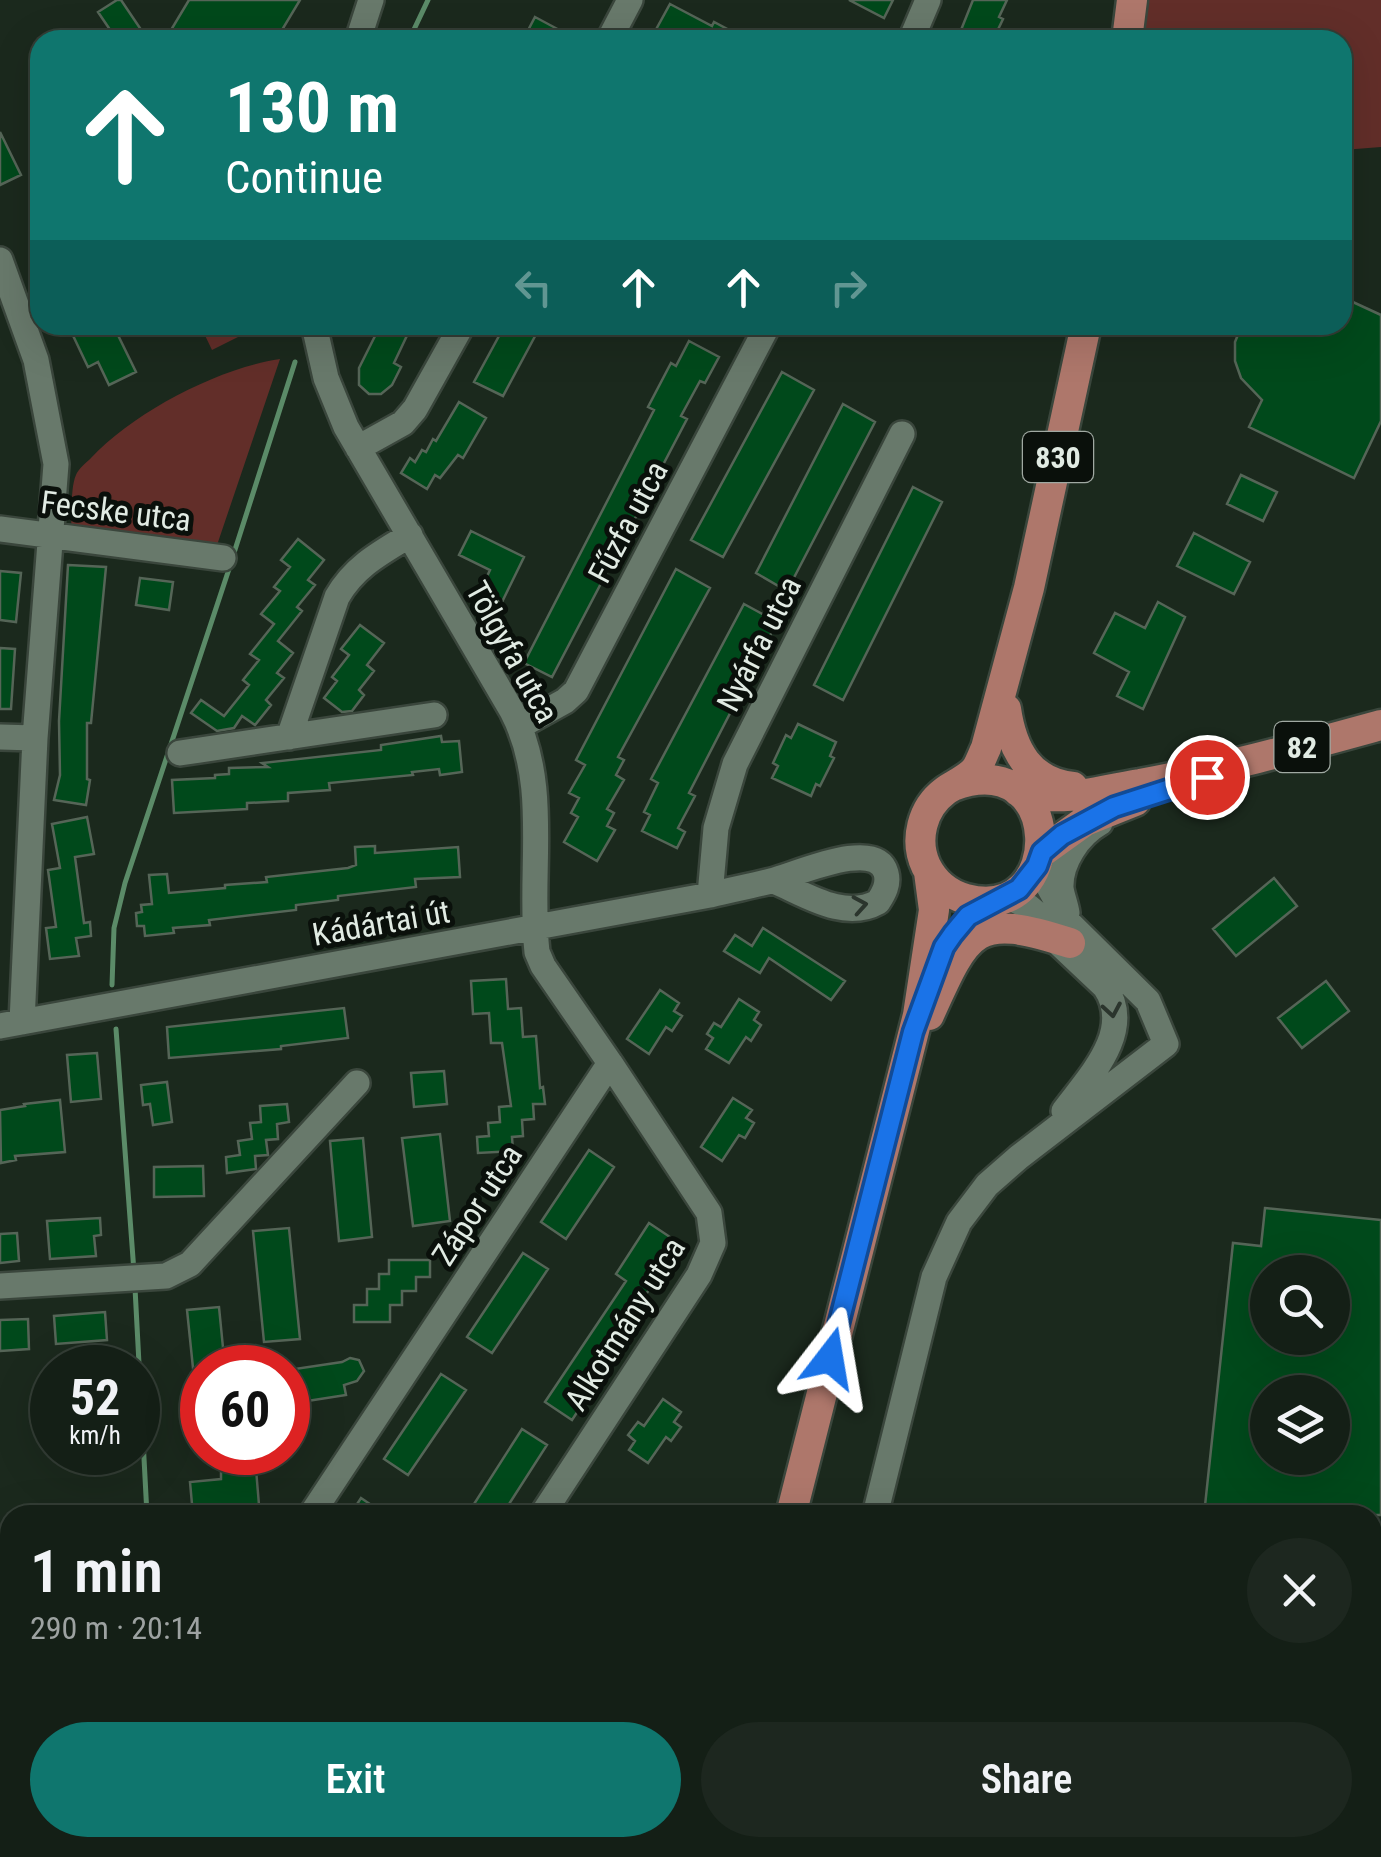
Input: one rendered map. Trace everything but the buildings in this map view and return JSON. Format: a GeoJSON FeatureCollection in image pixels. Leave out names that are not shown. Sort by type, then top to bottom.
{"type":"FeatureCollection","features":[{"type":"Feature","properties":{"kind":"main road"},"geometry":{"type":"LineString","coordinates":[[1128,30],[1132,0]]}},
{"type":"Feature","properties":{"kind":"main road","name":"830"},"geometry":{"type":"LineString","coordinates":[[954,773],[975,770],[986,748],[1028,588],[1084,335]]}},
{"type":"Feature","properties":{"kind":"main road","name":"830"},"geometry":{"type":"LineString","coordinates":[[1012,788],[1002,734],[1028,614],[1028,588]]}},
{"type":"Feature","properties":{"kind":"main road"},"geometry":{"type":"LineString","coordinates":[[1006,710],[1017,750],[1025,763],[1045,780],[1118,797]]}},
{"type":"Feature","properties":{"kind":"main road","name":"82"},"geometry":{"type":"LineString","coordinates":[[794,1505],[913,1032],[934,910],[921,829],[932,803],[954,773],[1048,798],[1118,797],[1381,726]]}},
{"type":"Feature","properties":{"kind":"main road"},"geometry":{"type":"LineString","coordinates":[[913,1032],[908,1004],[922,917],[908,857],[907,827],[920,798],[954,773]]}},
{"type":"Feature","properties":{"kind":"main road"},"geometry":{"type":"LineString","coordinates":[[1012,788],[1028,800],[1041,825],[1039,859]]}},
{"type":"Feature","properties":{"kind":"main road","name":"82"},"geometry":{"type":"LineString","coordinates":[[913,1032],[944,947],[968,916],[1019,889],[1039,859],[1118,797]]}},
{"type":"Feature","properties":{"kind":"main road"},"geometry":{"type":"LineString","coordinates":[[929,872],[950,892],[978,901],[999,898]]}},
{"type":"Feature","properties":{"kind":"main road"},"geometry":{"type":"LineString","coordinates":[[913,1032],[929,1015],[950,966],[962,948],[977,936],[996,927],[1015,926],[1064,934]]}},
{"type":"Feature","properties":{"kind":"street"},"geometry":{"type":"LineString","coordinates":[[361,30],[371,0]]}},
{"type":"Feature","properties":{"kind":"street"},"geometry":{"type":"LineString","coordinates":[[614,30],[630,0]]}},
{"type":"Feature","properties":{"kind":"street"},"geometry":{"type":"LineString","coordinates":[[915,30],[928,0]]}},
{"type":"Feature","properties":{"kind":"street"},"geometry":{"type":"LineString","coordinates":[[0,260],[36,360],[56,464],[11,1024]]}},
{"type":"Feature","properties":{"kind":"street","name":"Tölgyfa utca"},"geometry":{"type":"LineString","coordinates":[[316,335],[326,378],[358,448],[520,726],[532,764],[534,791],[534,928]]}},
{"type":"Feature","properties":{"kind":"street"},"geometry":{"type":"LineString","coordinates":[[358,448],[403,423],[416,409],[457,335]]}},
{"type":"Feature","properties":{"kind":"street","name":"Fűzfa utca"},"geometry":{"type":"LineString","coordinates":[[520,726],[576,691],[763,335]]}},
{"type":"Feature","properties":{"kind":"street","name":"Nyárfa utca"},"geometry":{"type":"LineString","coordinates":[[710,895],[716,828],[735,764],[902,434]]}},
{"type":"Feature","properties":{"kind":"street","name":"Fecske utca"},"geometry":{"type":"LineString","coordinates":[[0,529],[224,558]]}},
{"type":"Feature","properties":{"kind":"street"},"geometry":{"type":"LineString","coordinates":[[290,737],[345,583],[373,557],[410,535]]}},
{"type":"Feature","properties":{"kind":"street"},"geometry":{"type":"LineString","coordinates":[[180,753],[434,715]]}},
{"type":"Feature","properties":{"kind":"street"},"geometry":{"type":"LineString","coordinates":[[0,737],[34,738]]}},
{"type":"Feature","properties":{"kind":"street"},"geometry":{"type":"LineString","coordinates":[[1064,934],[1061,890],[1068,858],[1079,839],[1108,819],[1118,797]]}},
{"type":"Feature","properties":{"kind":"street"},"geometry":{"type":"LineString","coordinates":[[1039,859],[1064,934],[1112,996],[1116,1021],[1110,1044],[1046,1136]]}},
{"type":"Feature","properties":{"kind":"street","name":"Kádártai út"},"geometry":{"type":"LineString","coordinates":[[11,1024],[774,881]]}},
{"type":"Feature","properties":{"kind":"street"},"geometry":{"type":"LineString","coordinates":[[878,1505],[934,1277],[959,1222],[988,1185],[1166,1044],[1148,1001],[1104,960],[1039,915],[999,898]]}},
{"type":"Feature","properties":{"kind":"street"},"geometry":{"type":"LineString","coordinates":[[534,928],[542,966],[610,1063]]}},
{"type":"Feature","properties":{"kind":"street","name":"Zápor utca"},"geometry":{"type":"LineString","coordinates":[[318,1505],[610,1063]]}},
{"type":"Feature","properties":{"kind":"street","name":"Alkotmány utca"},"geometry":{"type":"LineString","coordinates":[[549,1505],[699,1275],[714,1244],[709,1213],[610,1063]]}},
{"type":"Feature","properties":{"kind":"street"},"geometry":{"type":"LineString","coordinates":[[0,1286],[166,1276],[190,1264],[357,1083]]}},
{"type":"Feature","properties":{"kind":"shaded area"},"geometry":{"type":"Polygon","coordinates":[[[1136,0],[1381,0],[1381,147],[1352,149],[1352,30],[1132,30],[1136,0]]]}},
{"type":"Feature","properties":{"kind":"shaded area"},"geometry":{"type":"Polygon","coordinates":[[[205,335],[242,335],[212,350],[205,335]]]}},
{"type":"Feature","properties":{"kind":"shaded area"},"geometry":{"type":"Polygon","coordinates":[[[280,359],[214,554],[71,536],[76,475],[109,441],[153,409],[204,382],[280,359]]]}},
{"type":"Feature","properties":{"kind":"waterway"},"geometry":{"type":"LineString","coordinates":[[414,30],[428,0]]}},
{"type":"Feature","properties":{"kind":"waterway"},"geometry":{"type":"LineString","coordinates":[[233,556],[295,362]]}},
{"type":"Feature","properties":{"kind":"waterway"},"geometry":{"type":"LineString","coordinates":[[112,985],[114,928],[125,883],[230,566]]}},
{"type":"Feature","properties":{"kind":"waterway"},"geometry":{"type":"LineString","coordinates":[[116,1029],[134,1272]]}},
{"type":"Feature","properties":{"kind":"waterway"},"geometry":{"type":"LineString","coordinates":[[135,1288],[146,1505]]}},
{"type":"Feature","properties":{"kind":"route"},"geometry":{"type":"LineString","coordinates":[[830,1358],[913,1032],[944,947],[968,916],[1019,889],[1037,866],[1042,852],[1062,835],[1114,807],[1207,777]]}}]}
